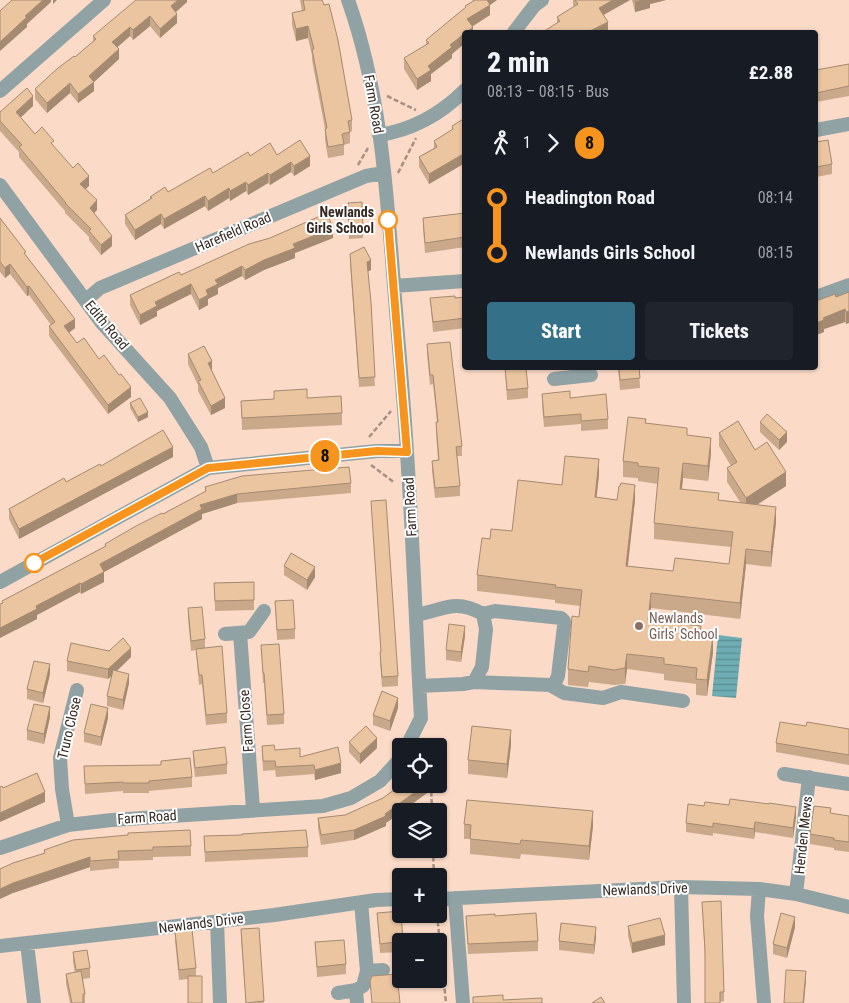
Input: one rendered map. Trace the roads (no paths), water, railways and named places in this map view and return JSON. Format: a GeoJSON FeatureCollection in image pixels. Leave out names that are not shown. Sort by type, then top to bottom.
{"type":"FeatureCollection","features":[{"type":"Feature","properties":{"kind":"street"},"geometry":{"type":"LineString","coordinates":[[0,91],[104,0]]}},
{"type":"Feature","properties":{"kind":"street","name":"Farm Road"},"geometry":{"type":"LineString","coordinates":[[348,0],[355,19],[372,88],[384,173],[394,286],[407,452],[421,718],[411,738]]}},
{"type":"Feature","properties":{"kind":"street"},"geometry":{"type":"LineString","coordinates":[[516,30],[534,6],[542,0]]}},
{"type":"Feature","properties":{"kind":"street"},"geometry":{"type":"LineString","coordinates":[[379,132],[391,133],[424,121],[452,103],[462,93]]}},
{"type":"Feature","properties":{"kind":"street"},"geometry":{"type":"LineString","coordinates":[[818,130],[849,124]]}},
{"type":"Feature","properties":{"kind":"street","name":"Harefield Road"},"geometry":{"type":"LineString","coordinates":[[86,300],[100,288],[366,176],[384,173]]}},
{"type":"Feature","properties":{"kind":"street","name":"Edith Road"},"geometry":{"type":"LineString","coordinates":[[0,185],[102,323],[170,398],[201,447],[208,468]]}},
{"type":"Feature","properties":{"kind":"street"},"geometry":{"type":"LineString","coordinates":[[394,286],[462,281]]}},
{"type":"Feature","properties":{"kind":"street"},"geometry":{"type":"LineString","coordinates":[[818,296],[846,286]]}},
{"type":"Feature","properties":{"kind":"street"},"geometry":{"type":"LineString","coordinates":[[554,379],[574,372],[591,375]]}},
{"type":"Feature","properties":{"kind":"street"},"geometry":{"type":"LineString","coordinates":[[0,582],[208,468],[377,451],[407,452]]}},
{"type":"Feature","properties":{"kind":"street"},"geometry":{"type":"LineString","coordinates":[[416,615],[429,613],[447,606],[470,606],[483,614],[495,611],[561,618],[564,621],[558,676],[555,683],[550,685],[474,682],[419,686]]}},
{"type":"Feature","properties":{"kind":"street"},"geometry":{"type":"LineString","coordinates":[[226,634],[249,632],[264,611]]}},
{"type":"Feature","properties":{"kind":"street"},"geometry":{"type":"LineString","coordinates":[[474,682],[482,667],[486,629],[483,614]]}},
{"type":"Feature","properties":{"kind":"street","name":"Farm Close"},"geometry":{"type":"LineString","coordinates":[[240,633],[253,809]]}},
{"type":"Feature","properties":{"kind":"street"},"geometry":{"type":"LineString","coordinates":[[550,685],[564,694],[603,698],[621,692],[683,701]]}},
{"type":"Feature","properties":{"kind":"street","name":"Truro Close"},"geometry":{"type":"LineString","coordinates":[[68,825],[62,789],[60,758],[77,690]]}},
{"type":"Feature","properties":{"kind":"street","name":"Farm Road"},"geometry":{"type":"LineString","coordinates":[[0,848],[68,825],[253,809],[323,806],[351,798],[380,781],[392,768]]}},
{"type":"Feature","properties":{"kind":"street","name":"Henden Mews"},"geometry":{"type":"LineString","coordinates":[[784,774],[849,784]]}},
{"type":"Feature","properties":{"kind":"street","name":"Henden Mews"},"geometry":{"type":"LineString","coordinates":[[796,894],[809,777]]}},
{"type":"Feature","properties":{"kind":"street"},"geometry":{"type":"LineString","coordinates":[[681,887],[684,1003]]}},
{"type":"Feature","properties":{"kind":"street","name":"Newlands Drive"},"geometry":{"type":"LineString","coordinates":[[447,898],[681,887],[759,889],[796,894],[849,907]]}},
{"type":"Feature","properties":{"kind":"street"},"geometry":{"type":"LineString","coordinates":[[759,889],[757,916],[764,1003]]}},
{"type":"Feature","properties":{"kind":"street"},"geometry":{"type":"LineString","coordinates":[[455,898],[463,1003]]}},
{"type":"Feature","properties":{"kind":"street","name":"Newlands Drive"},"geometry":{"type":"LineString","coordinates":[[0,946],[392,900]]}},
{"type":"Feature","properties":{"kind":"street"},"geometry":{"type":"LineString","coordinates":[[338,993],[356,997],[363,986],[366,971],[361,902]]}},
{"type":"Feature","properties":{"kind":"street"},"geometry":{"type":"LineString","coordinates":[[217,921],[220,1003]]}},
{"type":"Feature","properties":{"kind":"street"},"geometry":{"type":"LineString","coordinates":[[27,943],[34,1003]]}},
{"type":"Feature","properties":{"kind":"street"},"geometry":{"type":"LineString","coordinates":[[366,971],[383,970]]}},
{"type":"Feature","properties":{"kind":"water"},"geometry":{"type":"Polygon","coordinates":[[[718,635],[742,638],[736,698],[712,696],[718,635]]]}},
{"type":"Feature","properties":{"kind":"place","name":"Newlands Girls School"},"geometry":{"type":"Point","coordinates":[388,220]}},
{"type":"Feature","properties":{"kind":"place","name":"Newlands Girls' School"},"geometry":{"type":"Point","coordinates":[639,626]}}]}
